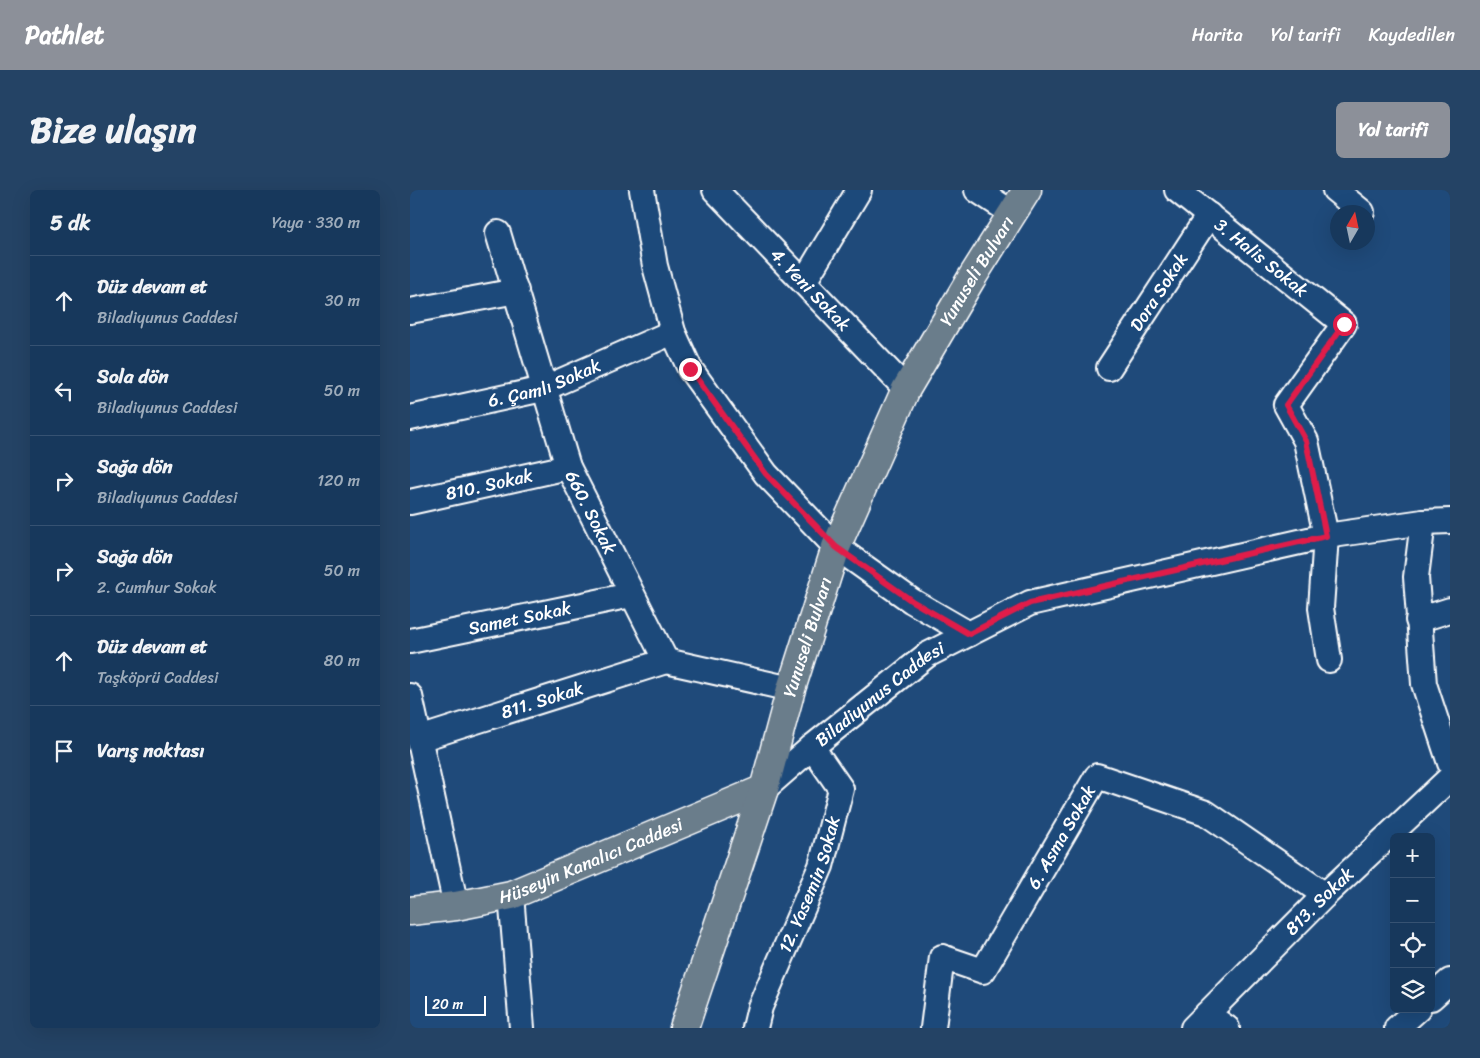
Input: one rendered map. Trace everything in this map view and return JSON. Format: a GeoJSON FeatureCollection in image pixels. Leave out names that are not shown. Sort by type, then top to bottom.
{"type":"FeatureCollection","features":[{"type":"Feature","properties":{"kind":"main road","name":"Yunuseli Bulvarı"},"geometry":{"type":"LineString","coordinates":[[684,1028],[764,789],[792,689],[836,547],[906,389],[1027,190]]}},
{"type":"Feature","properties":{"kind":"main road","name":"Hüseyin Kanalıcı Caddesi"},"geometry":{"type":"LineString","coordinates":[[410,912],[456,906],[511,895],[764,789]]}},
{"type":"Feature","properties":{"kind":"street"},"geometry":{"type":"LineString","coordinates":[[642,190],[655,266],[673,332],[690,369],[766,474],[836,547],[912,601],[969,634]]}},
{"type":"Feature","properties":{"kind":"street","name":"4. Yeni Sokak"},"geometry":{"type":"LineString","coordinates":[[715,190],[906,389]]}},
{"type":"Feature","properties":{"kind":"street"},"geometry":{"type":"LineString","coordinates":[[804,282],[858,190]]}},
{"type":"Feature","properties":{"kind":"street"},"geometry":{"type":"LineString","coordinates":[[977,190],[1012,213]]}},
{"type":"Feature","properties":{"kind":"street","name":"3. Halis Sokak"},"geometry":{"type":"LineString","coordinates":[[1178,190],[1344,324],[1286,405],[1306,441],[1326,536]]}},
{"type":"Feature","properties":{"kind":"street"},"geometry":{"type":"LineString","coordinates":[[1334,190],[1353,205]]}},
{"type":"Feature","properties":{"kind":"street","name":"Dora Sokak"},"geometry":{"type":"LineString","coordinates":[[1109,368],[1209,215]]}},
{"type":"Feature","properties":{"kind":"street","name":"660. Sokak"},"geometry":{"type":"LineString","coordinates":[[498,233],[543,389],[568,467],[666,661]]}},
{"type":"Feature","properties":{"kind":"street"},"geometry":{"type":"LineString","coordinates":[[410,311],[516,291]]}},
{"type":"Feature","properties":{"kind":"street","name":"6. Çamlı Sokak"},"geometry":{"type":"LineString","coordinates":[[410,418],[543,389],[673,332]]}},
{"type":"Feature","properties":{"kind":"street","name":"810. Sokak"},"geometry":{"type":"LineString","coordinates":[[410,502],[568,467]]}},
{"type":"Feature","properties":{"kind":"street","name":"Biladiyunus Caddesi"},"geometry":{"type":"LineString","coordinates":[[764,789],[812,747],[928,655],[1030,603],[1326,536],[1423,522],[1450,521]]}},
{"type":"Feature","properties":{"kind":"street"},"geometry":{"type":"LineString","coordinates":[[1423,522],[1416,577],[1424,684],[1450,763]]}},
{"type":"Feature","properties":{"kind":"street"},"geometry":{"type":"LineString","coordinates":[[1326,536],[1321,608],[1329,660]]}},
{"type":"Feature","properties":{"kind":"street","name":"Samet Sokak"},"geometry":{"type":"LineString","coordinates":[[410,641],[632,595]]}},
{"type":"Feature","properties":{"kind":"street"},"geometry":{"type":"LineString","coordinates":[[1418,620],[1450,610]]}},
{"type":"Feature","properties":{"kind":"street"},"geometry":{"type":"LineString","coordinates":[[666,661],[792,689]]}},
{"type":"Feature","properties":{"kind":"street","name":"811. Sokak"},"geometry":{"type":"LineString","coordinates":[[419,739],[666,661]]}},
{"type":"Feature","properties":{"kind":"street"},"geometry":{"type":"LineString","coordinates":[[410,696],[456,906]]}},
{"type":"Feature","properties":{"kind":"street","name":"12. Yasemin Sokak"},"geometry":{"type":"LineString","coordinates":[[755,1028],[760,1007],[821,866],[841,789],[812,747]]}},
{"type":"Feature","properties":{"kind":"street","name":"6. Asma Sokak"},"geometry":{"type":"LineString","coordinates":[[933,1028],[942,957],[982,971],[1097,776],[1206,813],[1325,895]]}},
{"type":"Feature","properties":{"kind":"street","name":"813. Sokak"},"geometry":{"type":"LineString","coordinates":[[1200,1021],[1325,895],[1450,778]]}},
{"type":"Feature","properties":{"kind":"street"},"geometry":{"type":"LineString","coordinates":[[511,895],[522,1028]]}},
{"type":"Feature","properties":{"kind":"street"},"geometry":{"type":"LineString","coordinates":[[1435,994],[1450,981]]}},
{"type":"Feature","properties":{"kind":"street"},"geometry":{"type":"LineString","coordinates":[[1398,1028],[1414,1013]]}},
{"type":"Feature","properties":{"kind":"street"},"geometry":{"type":"LineString","coordinates":[[1200,1021],[1227,1028]]}},
{"type":"Feature","properties":{"kind":"route"},"geometry":{"type":"LineString","coordinates":[[690,369],[766,474],[836,547],[912,601],[969,634],[1030,603],[1159,572],[1326,536],[1306,441],[1286,405],[1344,324]]}}]}
